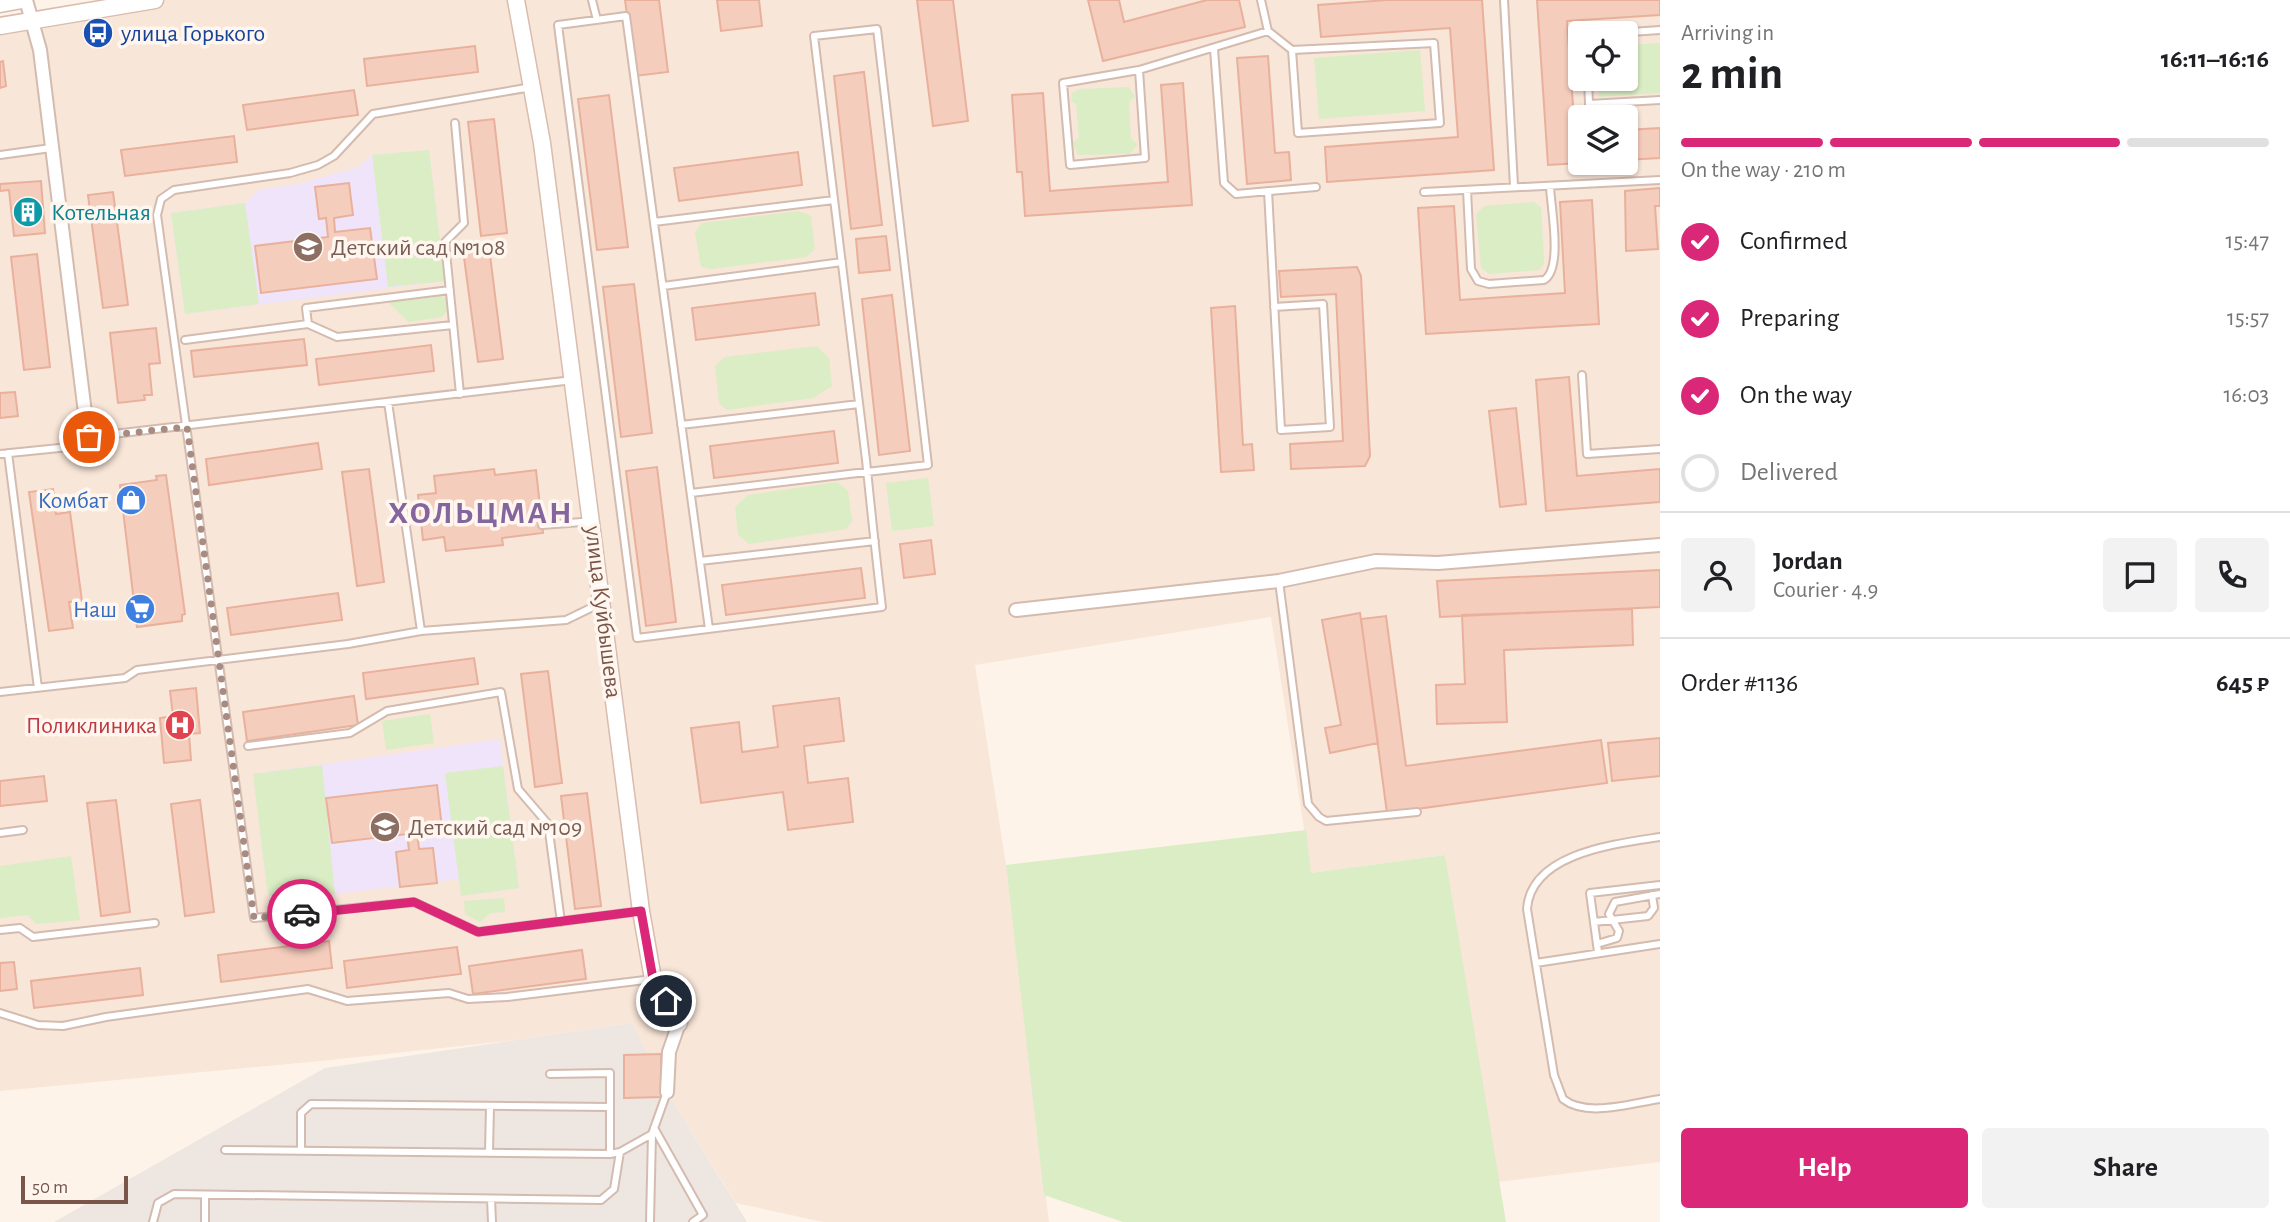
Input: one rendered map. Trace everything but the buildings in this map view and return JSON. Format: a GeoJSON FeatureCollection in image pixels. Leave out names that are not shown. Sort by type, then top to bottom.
{"type":"FeatureCollection","features":[{"type":"Feature","properties":{"kind":"street"},"geometry":{"type":"LineString","coordinates":[[0,4],[24,0],[40,50],[89,437]]}},
{"type":"Feature","properties":{"kind":"street"},"geometry":{"type":"LineString","coordinates":[[0,26],[155,0]]}},
{"type":"Feature","properties":{"kind":"street","name":"улица Куйбышева"},"geometry":{"type":"LineString","coordinates":[[516,0],[534,87],[603,602],[641,911],[653,979],[679,1023],[669,1052],[667,1092]]}},
{"type":"Feature","properties":{"kind":"street"},"geometry":{"type":"LineString","coordinates":[[1016,610],[1279,581],[1376,561],[1438,563],[1660,545]]}},
{"type":"Feature","properties":{"kind":"lane"},"geometry":{"type":"LineString","coordinates":[[592,0],[597,20]]}},
{"type":"Feature","properties":{"kind":"lane"},"geometry":{"type":"LineString","coordinates":[[1261,0],[1268,31],[1292,50],[1434,43],[1440,122],[1298,133],[1292,50]]}},
{"type":"Feature","properties":{"kind":"lane"},"geometry":{"type":"LineString","coordinates":[[1504,0],[1514,186]]}},
{"type":"Feature","properties":{"kind":"lane"},"geometry":{"type":"LineString","coordinates":[[691,494],[867,472],[928,465],[877,29],[814,36],[859,404],[867,472],[875,541],[882,607],[709,629],[637,638],[558,25],[626,16],[709,629]]}},
{"type":"Feature","properties":{"kind":"lane"},"geometry":{"type":"LineString","coordinates":[[1638,32],[1660,30]]}},
{"type":"Feature","properties":{"kind":"lane"},"geometry":{"type":"LineString","coordinates":[[1139,70],[1145,158],[1070,165],[1063,83],[1139,70],[1268,31]]}},
{"type":"Feature","properties":{"kind":"lane"},"geometry":{"type":"LineString","coordinates":[[1214,49],[1224,183],[1236,194],[1315,187]]}},
{"type":"Feature","properties":{"kind":"lane"},"geometry":{"type":"LineString","coordinates":[[534,87],[373,114],[334,156],[318,165],[290,173],[174,190],[160,199],[157,215],[254,918],[414,902],[478,932],[641,911]]}},
{"type":"Feature","properties":{"kind":"lane"},"geometry":{"type":"LineString","coordinates":[[1588,91],[1589,104],[1660,100]]}},
{"type":"Feature","properties":{"kind":"lane"},"geometry":{"type":"LineString","coordinates":[[455,122],[464,223],[445,242],[460,394]]}},
{"type":"Feature","properties":{"kind":"lane"},"geometry":{"type":"LineString","coordinates":[[0,155],[51,148]]}},
{"type":"Feature","properties":{"kind":"lane"},"geometry":{"type":"LineString","coordinates":[[1424,192],[1660,180]]}},
{"type":"Feature","properties":{"kind":"lane"},"geometry":{"type":"LineString","coordinates":[[1467,190],[1471,269],[1478,281],[1489,284],[1544,280],[1549,277],[1555,265],[1550,187]]}},
{"type":"Feature","properties":{"kind":"lane"},"geometry":{"type":"LineString","coordinates":[[1268,191],[1274,307],[1281,430],[1330,427],[1323,304],[1274,307]]}},
{"type":"Feature","properties":{"kind":"lane"},"geometry":{"type":"LineString","coordinates":[[654,222],[834,200]]}},
{"type":"Feature","properties":{"kind":"lane"},"geometry":{"type":"LineString","coordinates":[[663,286],[842,262]]}},
{"type":"Feature","properties":{"kind":"lane"},"geometry":{"type":"LineString","coordinates":[[308,324],[306,307],[450,290]]}},
{"type":"Feature","properties":{"kind":"lane"},"geometry":{"type":"LineString","coordinates":[[186,340],[308,324],[337,337],[453,325]]}},
{"type":"Feature","properties":{"kind":"lane"},"geometry":{"type":"LineString","coordinates":[[1582,375],[1587,454],[1660,450]]}},
{"type":"Feature","properties":{"kind":"lane"},"geometry":{"type":"LineString","coordinates":[[0,454],[69,447],[89,437],[573,380]]}},
{"type":"Feature","properties":{"kind":"lane"},"geometry":{"type":"LineString","coordinates":[[388,402],[421,631]]}},
{"type":"Feature","properties":{"kind":"lane"},"geometry":{"type":"LineString","coordinates":[[681,425],[859,404]]}},
{"type":"Feature","properties":{"kind":"lane"},"geometry":{"type":"LineString","coordinates":[[8,453],[38,688]]}},
{"type":"Feature","properties":{"kind":"lane"},"geometry":{"type":"LineString","coordinates":[[542,525],[582,522]]}},
{"type":"Feature","properties":{"kind":"lane"},"geometry":{"type":"LineString","coordinates":[[700,561],[875,541]]}},
{"type":"Feature","properties":{"kind":"lane"},"geometry":{"type":"LineString","coordinates":[[1279,581],[1308,804],[1326,821],[1417,812]]}},
{"type":"Feature","properties":{"kind":"lane"},"geometry":{"type":"LineString","coordinates":[[0,692],[125,678],[137,670],[348,644],[421,631],[566,620],[603,602]]}},
{"type":"Feature","properties":{"kind":"lane"},"geometry":{"type":"LineString","coordinates":[[248,746],[350,733],[387,710],[501,692],[518,789],[548,824],[561,922]]}},
{"type":"Feature","properties":{"kind":"lane"},"geometry":{"type":"LineString","coordinates":[[0,833],[23,830]]}},
{"type":"Feature","properties":{"kind":"lane"},"geometry":{"type":"LineString","coordinates":[[1660,837],[1599,849],[1554,864],[1543,872],[1528,894],[1527,909],[1554,1075],[1563,1098],[1580,1108],[1660,1099]]}},
{"type":"Feature","properties":{"kind":"lane"},"geometry":{"type":"LineString","coordinates":[[1598,952],[1590,894],[1660,885]]}},
{"type":"Feature","properties":{"kind":"lane"},"geometry":{"type":"LineString","coordinates":[[1594,922],[1612,920],[1648,916],[1654,908],[1656,895],[1615,902],[1609,914],[1612,920],[1619,931],[1617,938],[1597,944]]}},
{"type":"Feature","properties":{"kind":"lane"},"geometry":{"type":"LineString","coordinates":[[0,930],[20,928],[33,937],[155,923]]}},
{"type":"Feature","properties":{"kind":"lane"},"geometry":{"type":"LineString","coordinates":[[1536,963],[1660,944]]}},
{"type":"Feature","properties":{"kind":"lane"},"geometry":{"type":"LineString","coordinates":[[0,1013],[38,1025],[56,1027],[114,1015],[308,989],[346,1001],[449,993],[468,999],[653,979]]}},
{"type":"Feature","properties":{"kind":"lane"},"geometry":{"type":"LineString","coordinates":[[550,1074],[610,1073],[610,1154]]}},
{"type":"Feature","properties":{"kind":"lane"},"geometry":{"type":"LineString","coordinates":[[650,1222],[653,1131],[667,1092]]}},
{"type":"Feature","properties":{"kind":"lane"},"geometry":{"type":"LineString","coordinates":[[300,1150],[301,1113],[311,1104],[610,1107]]}},
{"type":"Feature","properties":{"kind":"lane"},"geometry":{"type":"LineString","coordinates":[[489,1152],[490,1106]]}},
{"type":"Feature","properties":{"kind":"lane"},"geometry":{"type":"LineString","coordinates":[[225,1150],[610,1154],[620,1153],[653,1131]]}},
{"type":"Feature","properties":{"kind":"lane"},"geometry":{"type":"LineString","coordinates":[[653,1131],[703,1215],[693,1222]]}},
{"type":"Feature","properties":{"kind":"lane"},"geometry":{"type":"LineString","coordinates":[[153,1222],[158,1203],[174,1194],[601,1200],[614,1189],[620,1153]]}},
{"type":"Feature","properties":{"kind":"lane"},"geometry":{"type":"LineString","coordinates":[[205,1195],[205,1222]]}},
{"type":"Feature","properties":{"kind":"lane"},"geometry":{"type":"LineString","coordinates":[[491,1199],[492,1222]]}},
{"type":"Feature","properties":{"kind":"shaded area"},"geometry":{"type":"Polygon","coordinates":[[[155,0],[1660,0],[1660,1162],[1498,1182],[1445,855],[1311,873],[1271,617],[975,665],[1006,865],[1049,1222],[823,1222],[736,1203],[667,1092],[632,1023],[516,1040],[321,1061],[0,1091],[0,26],[155,0]]]}},
{"type":"Feature","properties":{"kind":"shaded area","name":"Детский сад №108"},"geometry":{"type":"Polygon","coordinates":[[[429,150],[445,281],[185,314],[171,213],[245,203],[258,190],[298,184],[358,167],[372,155],[429,150]]]}},
{"type":"Feature","properties":{"kind":"shaded area","name":"Детский сад №109"},"geometry":{"type":"Polygon","coordinates":[[[500,739],[519,888],[461,896],[458,879],[285,900],[269,895],[253,774],[500,739]]]}},
{"type":"Feature","properties":{"kind":"shaded area"},"geometry":{"type":"Polygon","coordinates":[[[632,1023],[667,1092],[747,1222],[54,1222],[325,1068],[632,1023]]]}},
{"type":"Feature","properties":{"kind":"green space"},"geometry":{"type":"Polygon","coordinates":[[[1660,43],[1660,93],[1599,97],[1599,91],[1638,91],[1638,44],[1660,43]]]}},
{"type":"Feature","properties":{"kind":"green space"},"geometry":{"type":"Polygon","coordinates":[[[1420,50],[1425,111],[1319,119],[1314,58],[1420,50]]]}},
{"type":"Feature","properties":{"kind":"green space"},"geometry":{"type":"Polygon","coordinates":[[[1129,87],[1135,97],[1129,102],[1131,139],[1138,144],[1130,154],[1078,155],[1073,142],[1079,138],[1076,104],[1071,101],[1072,93],[1080,89],[1129,87]]]}},
{"type":"Feature","properties":{"kind":"green space"},"geometry":{"type":"Polygon","coordinates":[[[429,150],[445,281],[388,287],[372,155],[429,150]]]}},
{"type":"Feature","properties":{"kind":"green space"},"geometry":{"type":"Polygon","coordinates":[[[1533,202],[1541,207],[1544,264],[1539,270],[1489,274],[1481,268],[1476,214],[1484,206],[1533,202]]]}},
{"type":"Feature","properties":{"kind":"green space"},"geometry":{"type":"Polygon","coordinates":[[[245,203],[259,304],[185,314],[171,213],[245,203]]]}},
{"type":"Feature","properties":{"kind":"green space"},"geometry":{"type":"Polygon","coordinates":[[[799,211],[811,216],[815,249],[806,257],[712,269],[701,267],[695,232],[702,223],[799,211]]]}},
{"type":"Feature","properties":{"kind":"green space"},"geometry":{"type":"Polygon","coordinates":[[[440,295],[447,299],[447,311],[442,317],[408,322],[388,302],[440,295]]]}},
{"type":"Feature","properties":{"kind":"green space"},"geometry":{"type":"Polygon","coordinates":[[[817,346],[829,358],[832,386],[813,398],[727,410],[719,403],[715,366],[725,357],[817,346]]]}},
{"type":"Feature","properties":{"kind":"green space"},"geometry":{"type":"Polygon","coordinates":[[[928,478],[934,526],[892,531],[886,483],[928,478]]]}},
{"type":"Feature","properties":{"kind":"green space"},"geometry":{"type":"Polygon","coordinates":[[[837,482],[848,491],[852,521],[846,529],[749,544],[738,535],[735,507],[748,495],[837,482]]]}},
{"type":"Feature","properties":{"kind":"green space"},"geometry":{"type":"Polygon","coordinates":[[[430,714],[434,743],[386,750],[382,721],[430,714]]]}},
{"type":"Feature","properties":{"kind":"green space"},"geometry":{"type":"Polygon","coordinates":[[[322,765],[335,894],[278,900],[269,895],[267,889],[253,774],[322,765]]]}},
{"type":"Feature","properties":{"kind":"green space"},"geometry":{"type":"Polygon","coordinates":[[[503,766],[519,888],[461,896],[445,773],[503,766]]]}},
{"type":"Feature","properties":{"kind":"green space"},"geometry":{"type":"Polygon","coordinates":[[[1306,830],[1311,873],[1445,855],[1506,1222],[1123,1222],[1044,1195],[1006,865],[1306,830]]]}},
{"type":"Feature","properties":{"kind":"green space"},"geometry":{"type":"Polygon","coordinates":[[[71,856],[80,920],[36,924],[28,915],[0,918],[0,866],[71,856]]]}},
{"type":"Feature","properties":{"kind":"green space"},"geometry":{"type":"Polygon","coordinates":[[[504,898],[505,912],[491,913],[480,922],[465,914],[464,901],[504,898]]]}},
{"type":"Feature","properties":{"kind":"way so far"},"geometry":{"type":"LineString","coordinates":[[89,437],[187,427],[254,918],[302,914]]}},
{"type":"Feature","properties":{"kind":"place","name":"улица Горького"},"geometry":{"type":"Point","coordinates":[98,33]}},
{"type":"Feature","properties":{"kind":"place","name":"Котельная"},"geometry":{"type":"Point","coordinates":[28,212]}},
{"type":"Feature","properties":{"kind":"place","name":"Детский сад №108"},"geometry":{"type":"Point","coordinates":[308,247]}},
{"type":"Feature","properties":{"kind":"place","name":"Комбат"},"geometry":{"type":"Point","coordinates":[131,500]}},
{"type":"Feature","properties":{"kind":"place","name":"Наш"},"geometry":{"type":"Point","coordinates":[140,609]}},
{"type":"Feature","properties":{"kind":"place","name":"Поликлиника"},"geometry":{"type":"Point","coordinates":[180,725]}},
{"type":"Feature","properties":{"kind":"place","name":"Детский сад №109"},"geometry":{"type":"Point","coordinates":[385,827]}},
{"type":"Feature","properties":{"kind":"district","name":"ХОЛЬЦМАН"},"geometry":{"type":"Point","coordinates":[481,512]}},
{"type":"Feature","properties":{"kind":"route"},"geometry":{"type":"LineString","coordinates":[[302,914],[414,902],[478,932],[641,911],[653,979],[666,1001]]}}]}
